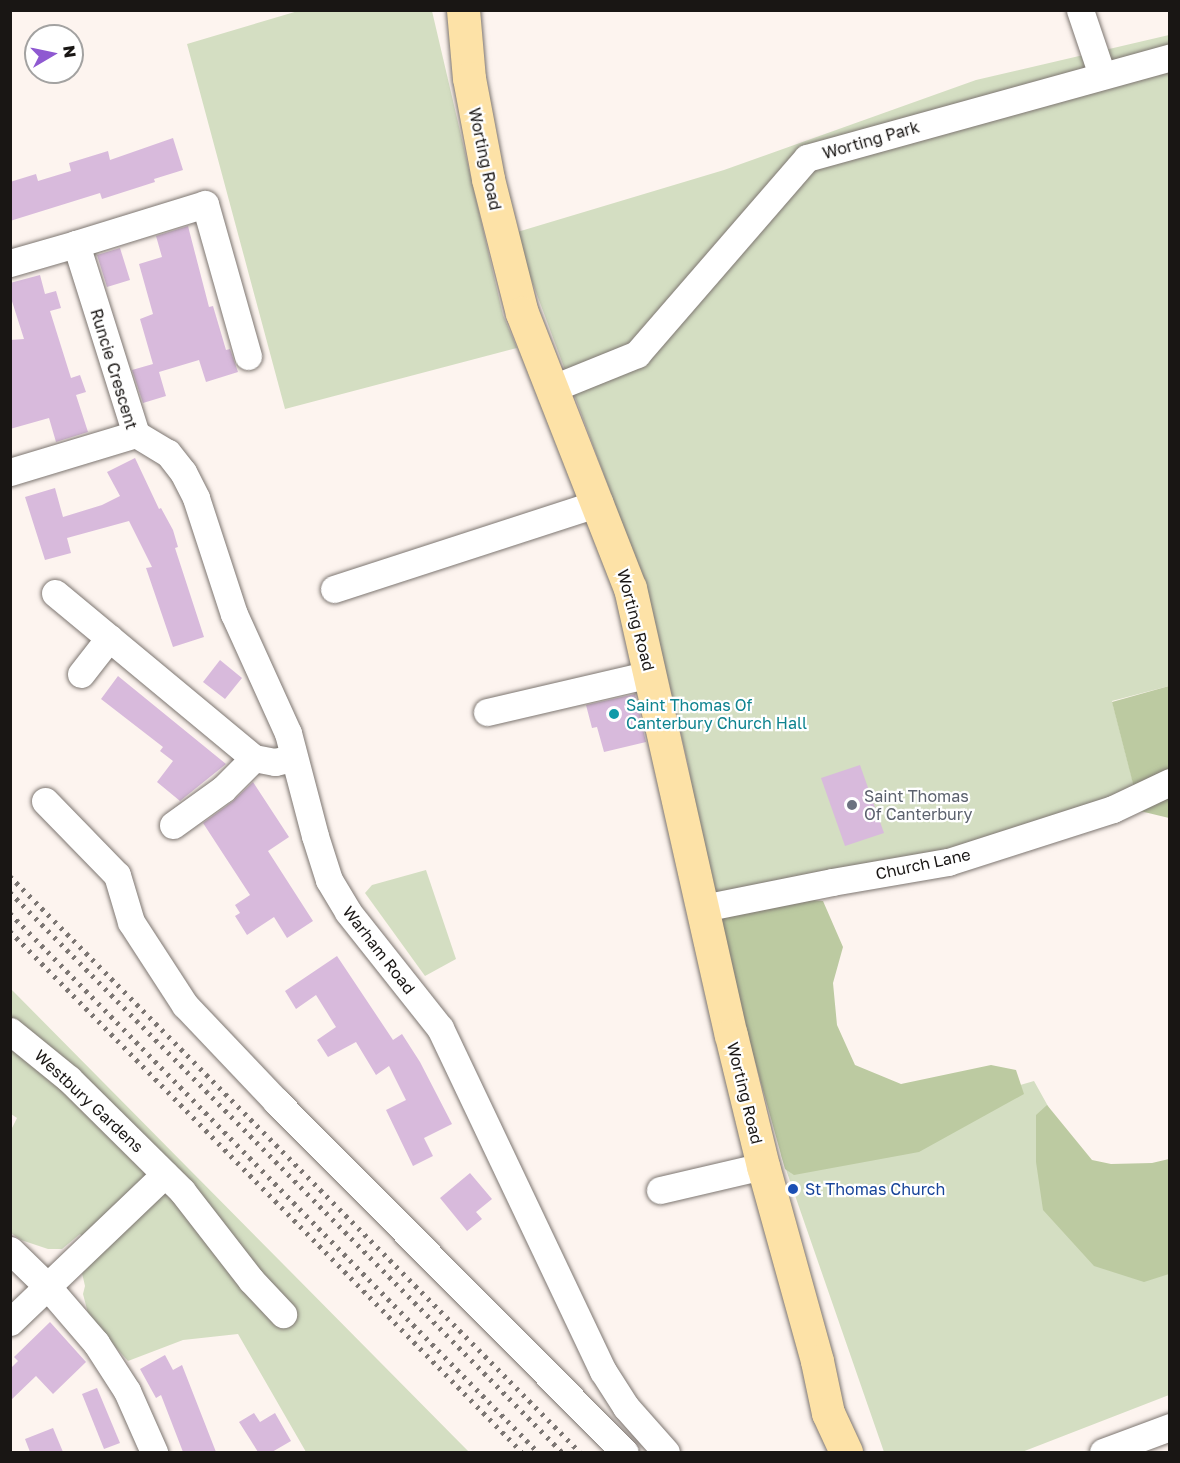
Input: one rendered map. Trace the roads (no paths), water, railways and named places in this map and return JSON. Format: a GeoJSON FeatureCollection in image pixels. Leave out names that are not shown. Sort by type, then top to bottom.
{"type":"FeatureCollection","features":[{"type":"Feature","properties":{"kind":"main road","name":"Worting Road"},"geometry":{"type":"LineString","coordinates":[[463,10],[469,78],[488,179],[522,313],[599,503],[630,588],[763,1166],[817,1361],[828,1413],[846,1452]]}},
{"type":"Feature","properties":{"kind":"main road","name":"Worting Road"},"geometry":{"type":"LineString","coordinates":[[819,1452],[828,1413]]}},
{"type":"Feature","properties":{"kind":"street"},"geometry":{"type":"LineString","coordinates":[[1080,10],[1102,75]]}},
{"type":"Feature","properties":{"kind":"street","name":"Worting Park"},"geometry":{"type":"LineString","coordinates":[[551,389],[637,354],[807,158],[1170,57]]}},
{"type":"Feature","properties":{"kind":"street"},"geometry":{"type":"LineString","coordinates":[[10,263],[205,204],[248,356]]}},
{"type":"Feature","properties":{"kind":"street","name":"Runcie Crescent"},"geometry":{"type":"LineString","coordinates":[[10,472],[136,434],[76,244]]}},
{"type":"Feature","properties":{"kind":"street","name":"Warham Road"},"geometry":{"type":"LineString","coordinates":[[136,434],[168,453],[183,472],[196,498],[234,614],[288,733],[293,758],[329,879],[348,912],[440,1028],[603,1371],[626,1407],[666,1452]]}},
{"type":"Feature","properties":{"kind":"street"},"geometry":{"type":"LineString","coordinates":[[334,589],[599,503]]}},
{"type":"Feature","properties":{"kind":"street"},"geometry":{"type":"LineString","coordinates":[[55,593],[254,758],[275,762],[293,758]]}},
{"type":"Feature","properties":{"kind":"street"},"geometry":{"type":"LineString","coordinates":[[81,674],[109,638]]}},
{"type":"Feature","properties":{"kind":"street"},"geometry":{"type":"LineString","coordinates":[[487,712],[650,674]]}},
{"type":"Feature","properties":{"kind":"street"},"geometry":{"type":"LineString","coordinates":[[172,825],[223,789],[254,758]]}},
{"type":"Feature","properties":{"kind":"street","name":"Church Lane"},"geometry":{"type":"LineString","coordinates":[[703,908],[948,862],[1113,809],[1170,782]]}},
{"type":"Feature","properties":{"kind":"street"},"geometry":{"type":"LineString","coordinates":[[45,801],[117,875],[131,922],[185,1005],[276,1101],[625,1452]]}},
{"type":"Feature","properties":{"kind":"street","name":"Westbury Gardens"},"geometry":{"type":"LineString","coordinates":[[10,1031],[69,1079],[165,1174],[198,1209],[246,1273],[283,1314]]}},
{"type":"Feature","properties":{"kind":"street"},"geometry":{"type":"LineString","coordinates":[[660,1190],[763,1166]]}},
{"type":"Feature","properties":{"kind":"street"},"geometry":{"type":"LineString","coordinates":[[10,1322],[165,1174]]}},
{"type":"Feature","properties":{"kind":"street"},"geometry":{"type":"LineString","coordinates":[[10,1250],[47,1286],[102,1352],[127,1391],[154,1452]]}},
{"type":"Feature","properties":{"kind":"street"},"geometry":{"type":"LineString","coordinates":[[1103,1452],[1170,1427]]}},
{"type":"Feature","properties":{"kind":"railway"},"geometry":{"type":"LineString","coordinates":[[10,876],[580,1452]]}},
{"type":"Feature","properties":{"kind":"railway"},"geometry":{"type":"LineString","coordinates":[[10,892],[562,1452]]}},
{"type":"Feature","properties":{"kind":"railway"},"geometry":{"type":"LineString","coordinates":[[10,913],[538,1452]]}},
{"type":"Feature","properties":{"kind":"railway"},"geometry":{"type":"LineString","coordinates":[[10,931],[522,1452]]}},
{"type":"Feature","properties":{"kind":"place","name":"Saint Thomas Of Canterbury Church Hall"},"geometry":{"type":"Point","coordinates":[614,714]}},
{"type":"Feature","properties":{"kind":"place","name":"Saint Thomas Of Canterbury"},"geometry":{"type":"Point","coordinates":[852,805]}},
{"type":"Feature","properties":{"kind":"place","name":"St Thomas Church"},"geometry":{"type":"Point","coordinates":[793,1189]}}]}
